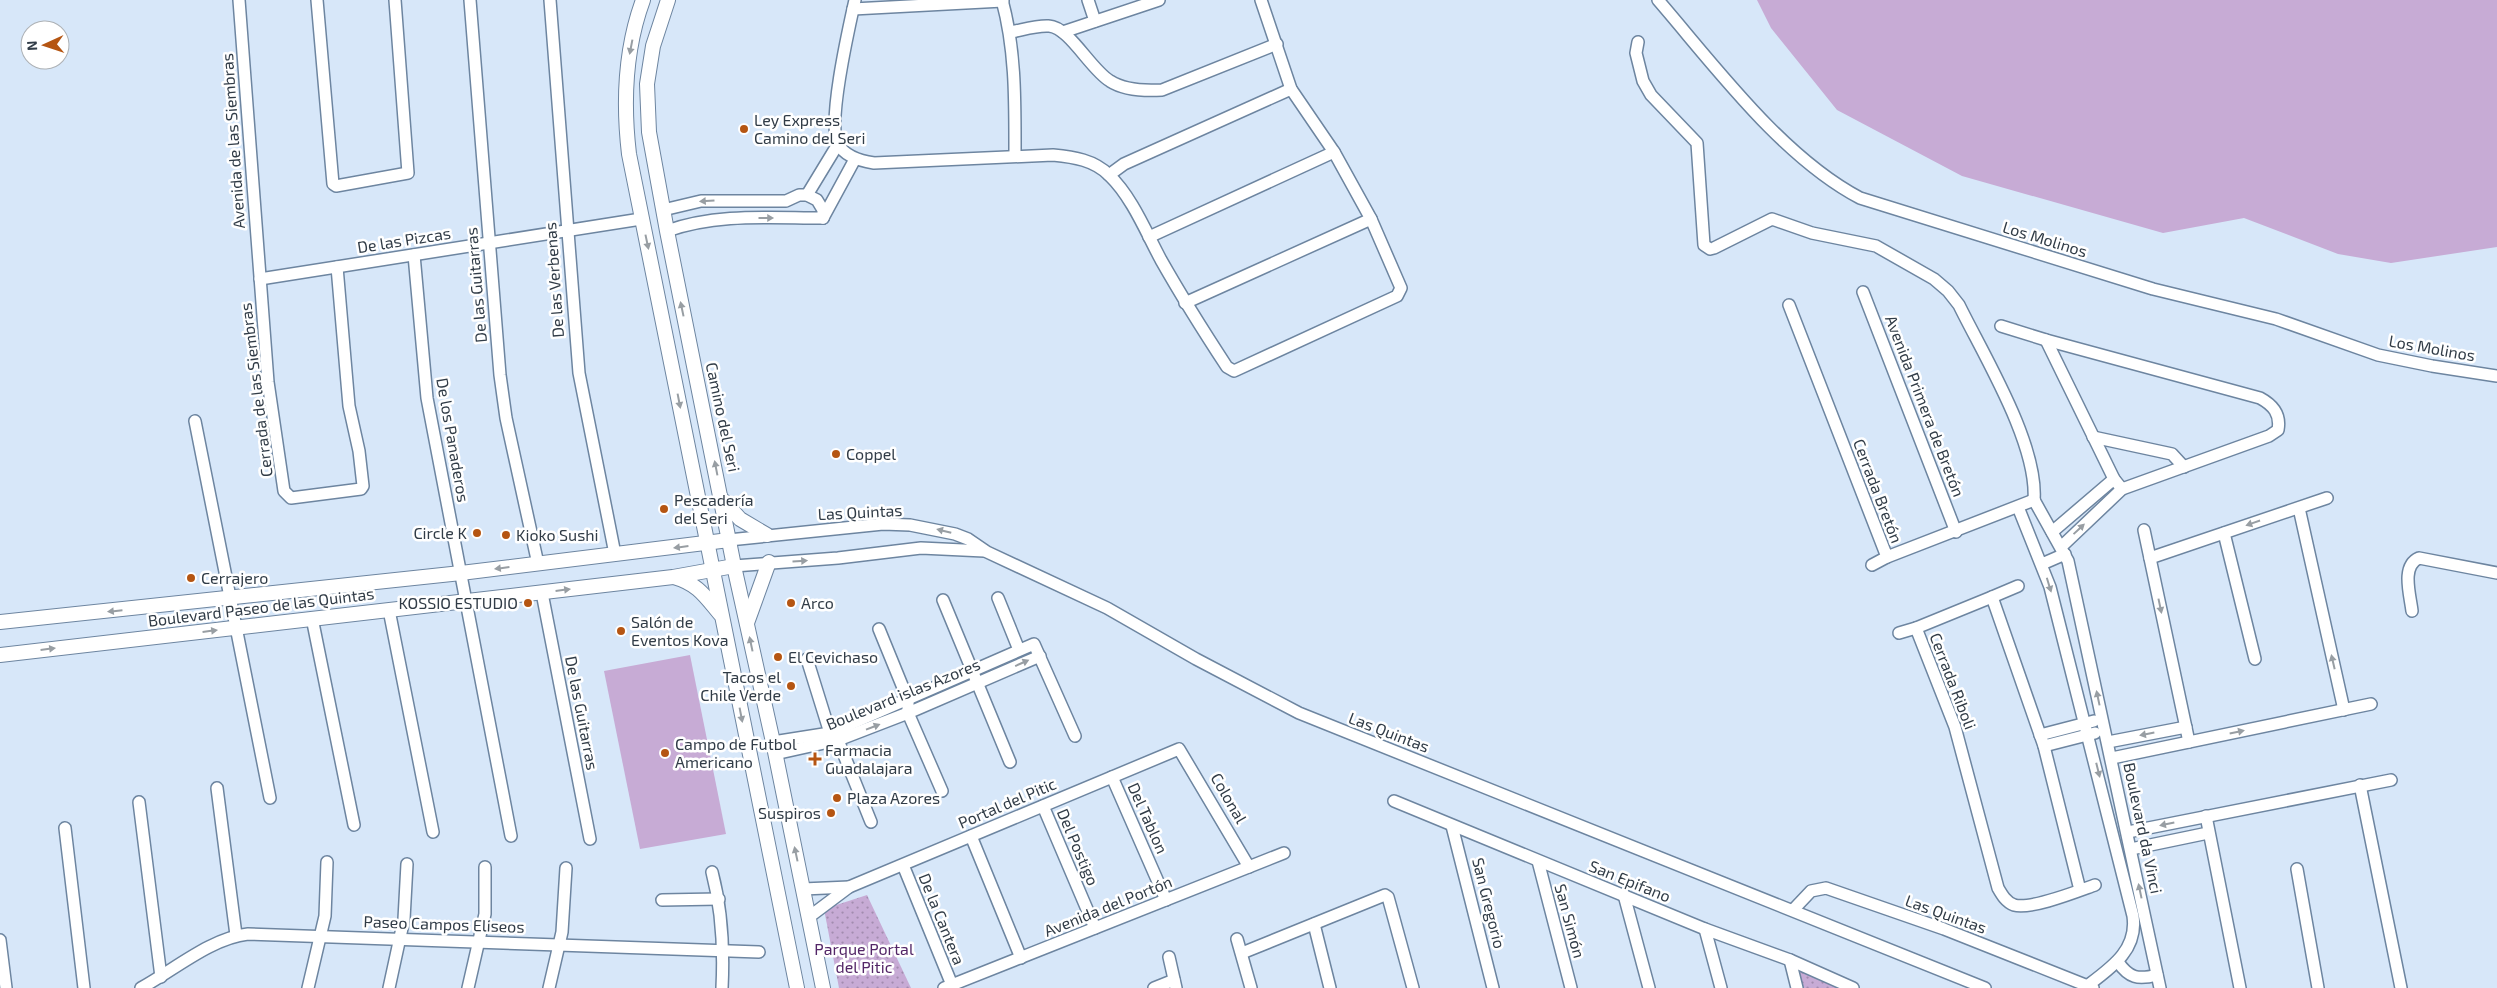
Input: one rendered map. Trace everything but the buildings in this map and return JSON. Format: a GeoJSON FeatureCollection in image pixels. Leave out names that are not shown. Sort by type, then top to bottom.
{"type":"FeatureCollection","features":[{"type":"Feature","properties":{"kind":"main road"},"geometry":{"type":"LineString","coordinates":[[643,0],[637,17],[629,58],[626,124],[629,154],[797,988]]}},
{"type":"Feature","properties":{"kind":"main road","name":"Camino del Seri"},"geometry":{"type":"LineString","coordinates":[[668,0],[653,46],[647,84],[649,132],[734,566],[774,748],[823,988]]}},
{"type":"Feature","properties":{"kind":"main road"},"geometry":{"type":"LineString","coordinates":[[722,499],[740,519],[768,535]]}},
{"type":"Feature","properties":{"kind":"main road","name":"Boulevard Paseo de las Quintas"},"geometry":{"type":"LineString","coordinates":[[0,622],[230,599],[729,540]]}},
{"type":"Feature","properties":{"kind":"main road"},"geometry":{"type":"LineString","coordinates":[[747,624],[769,562]]}},
{"type":"Feature","properties":{"kind":"main road","name":"Boulevard Paseo de las Quintas"},"geometry":{"type":"LineString","coordinates":[[0,655],[542,593],[673,577],[734,566]]}},
{"type":"Feature","properties":{"kind":"main road"},"geometry":{"type":"LineString","coordinates":[[673,577],[690,582],[698,588],[721,615]]}},
{"type":"Feature","properties":{"kind":"street","name":"Avenida de las Siembras"},"geometry":{"type":"LineString","coordinates":[[239,0],[260,279]]}},
{"type":"Feature","properties":{"kind":"street"},"geometry":{"type":"LineString","coordinates":[[317,0],[333,184],[336,186],[408,173],[395,0]]}},
{"type":"Feature","properties":{"kind":"street","name":"De las Guitarras"},"geometry":{"type":"LineString","coordinates":[[470,0],[500,375],[506,418],[538,564]]}},
{"type":"Feature","properties":{"kind":"street","name":"De las Verbenas"},"geometry":{"type":"LineString","coordinates":[[550,0],[579,373],[615,554]]}},
{"type":"Feature","properties":{"kind":"street"},"geometry":{"type":"LineString","coordinates":[[1088,0],[1095,21]]}},
{"type":"Feature","properties":{"kind":"street"},"geometry":{"type":"LineString","coordinates":[[1063,32],[1159,0]]}},
{"type":"Feature","properties":{"kind":"street"},"geometry":{"type":"LineString","coordinates":[[1015,156],[1015,96],[1011,32],[1002,1],[854,4],[834,122],[838,144],[855,158],[874,162],[1015,156],[1075,157],[1094,164],[1109,175],[1124,192],[1185,303],[1227,367],[1231,370],[1237,370],[1399,294],[1401,285],[1371,219],[1334,152],[1291,89],[1261,0]]}},
{"type":"Feature","properties":{"kind":"street","name":"Los Molinos"},"geometry":{"type":"LineString","coordinates":[[1658,0],[1717,70],[1753,109],[1814,167],[1843,189],[1860,198],[2153,289],[2276,319],[2378,355],[2497,376]]}},
{"type":"Feature","properties":{"kind":"street"},"geometry":{"type":"LineString","coordinates":[[1011,32],[1050,26],[1063,32],[1096,71],[1111,82],[1145,91],[1162,90],[1277,44]]}},
{"type":"Feature","properties":{"kind":"street"},"geometry":{"type":"LineString","coordinates":[[1638,42],[1636,53],[1643,81],[1651,95],[1697,143],[1704,245],[1706,248],[1714,248],[1772,219],[1812,233],[1876,246],[1934,279],[1948,291],[1959,305],[2022,433],[2035,486],[2034,500]]}},
{"type":"Feature","properties":{"kind":"street"},"geometry":{"type":"LineString","coordinates":[[1109,175],[1124,164],[1291,89]]}},
{"type":"Feature","properties":{"kind":"street"},"geometry":{"type":"LineString","coordinates":[[807,195],[838,144]]}},
{"type":"Feature","properties":{"kind":"street"},"geometry":{"type":"LineString","coordinates":[[1149,237],[1334,152]]}},
{"type":"Feature","properties":{"kind":"street"},"geometry":{"type":"LineString","coordinates":[[823,218],[855,158]]}},
{"type":"Feature","properties":{"kind":"street"},"geometry":{"type":"LineString","coordinates":[[663,210],[702,201],[786,200],[793,196],[807,195],[820,205],[823,218]]}},
{"type":"Feature","properties":{"kind":"street"},"geometry":{"type":"LineString","coordinates":[[731,200],[732,218]]}},
{"type":"Feature","properties":{"kind":"street"},"geometry":{"type":"LineString","coordinates":[[786,200],[786,218]]}},
{"type":"Feature","properties":{"kind":"street","name":"De las Pizcas"},"geometry":{"type":"LineString","coordinates":[[260,279],[642,218]]}},
{"type":"Feature","properties":{"kind":"street"},"geometry":{"type":"LineString","coordinates":[[667,230],[696,222],[732,218],[823,218]]}},
{"type":"Feature","properties":{"kind":"street"},"geometry":{"type":"LineString","coordinates":[[1185,303],[1371,219]]}},
{"type":"Feature","properties":{"kind":"street","name":"De los Panaderos"},"geometry":{"type":"LineString","coordinates":[[414,255],[427,398],[511,836]]}},
{"type":"Feature","properties":{"kind":"street","name":"Cerrada de las Siembras"},"geometry":{"type":"LineString","coordinates":[[260,279],[268,382],[285,494],[291,498],[361,489],[363,486],[359,451],[348,396],[337,267]]}},
{"type":"Feature","properties":{"kind":"street","name":"Avenida Primera de Bretón"},"geometry":{"type":"LineString","coordinates":[[1863,292],[1956,532]]}},
{"type":"Feature","properties":{"kind":"street","name":"Cerrada Bretón"},"geometry":{"type":"LineString","coordinates":[[1789,305],[1887,558],[2034,500]]}},
{"type":"Feature","properties":{"kind":"street"},"geometry":{"type":"LineString","coordinates":[[2001,326],[2260,398],[2276,410],[2280,422],[2278,430],[2269,436],[2122,489],[2063,550],[2042,564]]}},
{"type":"Feature","properties":{"kind":"street"},"geometry":{"type":"LineString","coordinates":[[2046,340],[2114,479],[2122,489]]}},
{"type":"Feature","properties":{"kind":"street"},"geometry":{"type":"LineString","coordinates":[[195,421],[234,628],[270,798]]}},
{"type":"Feature","properties":{"kind":"street"},"geometry":{"type":"LineString","coordinates":[[2093,437],[2172,454],[2184,467]]}},
{"type":"Feature","properties":{"kind":"street"},"geometry":{"type":"LineString","coordinates":[[2052,532],[2114,479]]}},
{"type":"Feature","properties":{"kind":"street"},"geometry":{"type":"LineString","coordinates":[[2150,558],[2327,498]]}},
{"type":"Feature","properties":{"kind":"street","name":"Boulevard da Vinci"},"geometry":{"type":"LineString","coordinates":[[2034,500],[2063,550],[2072,578],[2150,939]]}},
{"type":"Feature","properties":{"kind":"street","name":"Boulevard da Vinci"},"geometry":{"type":"LineString","coordinates":[[2018,507],[2042,564],[2086,723],[2134,916],[2133,938]]}},
{"type":"Feature","properties":{"kind":"street"},"geometry":{"type":"LineString","coordinates":[[2299,508],[2344,710]]}},
{"type":"Feature","properties":{"kind":"street","name":"Las Quintas"},"geometry":{"type":"LineString","coordinates":[[729,540],[857,525],[910,525],[955,534],[968,539],[988,552],[1108,608],[1299,713],[1985,988]]}},
{"type":"Feature","properties":{"kind":"street"},"geometry":{"type":"LineString","coordinates":[[2144,530],[2189,742]]}},
{"type":"Feature","properties":{"kind":"street"},"geometry":{"type":"LineString","coordinates":[[2224,533],[2255,659]]}},
{"type":"Feature","properties":{"kind":"street","name":"Las Quintas"},"geometry":{"type":"LineString","coordinates":[[734,566],[838,558],[921,548],[988,552]]}},
{"type":"Feature","properties":{"kind":"street"},"geometry":{"type":"LineString","coordinates":[[1872,565],[1887,558]]}},
{"type":"Feature","properties":{"kind":"street"},"geometry":{"type":"LineString","coordinates":[[2412,611],[2408,580],[2409,566],[2419,558],[2497,573]]}},
{"type":"Feature","properties":{"kind":"street","name":"Cerrada Riboli"},"geometry":{"type":"LineString","coordinates":[[2018,586],[1916,628],[1955,727],[1998,888],[2002,896],[2015,905],[2022,905],[2095,885]]}},
{"type":"Feature","properties":{"kind":"street","name":"De las Guitarras"},"geometry":{"type":"LineString","coordinates":[[542,593],[590,839]]}},
{"type":"Feature","properties":{"kind":"street"},"geometry":{"type":"LineString","coordinates":[[1992,597],[2042,740],[2080,890]]}},
{"type":"Feature","properties":{"kind":"street"},"geometry":{"type":"LineString","coordinates":[[998,598],[1020,650]]}},
{"type":"Feature","properties":{"kind":"street"},"geometry":{"type":"LineString","coordinates":[[944,600],[976,683],[1010,762]]}},
{"type":"Feature","properties":{"kind":"street"},"geometry":{"type":"LineString","coordinates":[[389,610],[433,832]]}},
{"type":"Feature","properties":{"kind":"street"},"geometry":{"type":"LineString","coordinates":[[312,618],[354,825]]}},
{"type":"Feature","properties":{"kind":"street"},"geometry":{"type":"LineString","coordinates":[[1899,633],[1916,628]]}},
{"type":"Feature","properties":{"kind":"street"},"geometry":{"type":"LineString","coordinates":[[879,630],[908,700],[908,713],[942,791]]}},
{"type":"Feature","properties":{"kind":"street","name":"Boulevard islas Azores"},"geometry":{"type":"LineString","coordinates":[[774,748],[834,736],[908,713],[1040,656],[1034,644],[908,700],[834,736]]}},
{"type":"Feature","properties":{"kind":"street"},"geometry":{"type":"LineString","coordinates":[[1040,656],[1076,736]]}},
{"type":"Feature","properties":{"kind":"street"},"geometry":{"type":"LineString","coordinates":[[807,660],[834,736],[872,822]]}},
{"type":"Feature","properties":{"kind":"street"},"geometry":{"type":"LineString","coordinates":[[2112,758],[2371,704]]}},
{"type":"Feature","properties":{"kind":"street"},"geometry":{"type":"LineString","coordinates":[[2042,740],[2102,718]]}},
{"type":"Feature","properties":{"kind":"street"},"geometry":{"type":"LineString","coordinates":[[2042,740],[2089,735],[2107,736],[2186,727]]}},
{"type":"Feature","properties":{"kind":"street","name":"Portal del Pitic"},"geometry":{"type":"LineString","coordinates":[[809,917],[849,887],[1178,749]]}},
{"type":"Feature","properties":{"kind":"street","name":"Colonal"},"geometry":{"type":"LineString","coordinates":[[1178,749],[1183,752],[1249,867]]}},
{"type":"Feature","properties":{"kind":"street","name":"Del Tablon"},"geometry":{"type":"LineString","coordinates":[[1112,777],[1166,900]]}},
{"type":"Feature","properties":{"kind":"street"},"geometry":{"type":"LineString","coordinates":[[2128,832],[2391,780]]}},
{"type":"Feature","properties":{"kind":"street"},"geometry":{"type":"LineString","coordinates":[[2360,786],[2401,988]]}},
{"type":"Feature","properties":{"kind":"street"},"geometry":{"type":"LineString","coordinates":[[217,788],[236,935]]}},
{"type":"Feature","properties":{"kind":"street","name":"San Epifano"},"geometry":{"type":"LineString","coordinates":[[1394,801],[1538,862],[1705,929],[1790,960],[1853,988]]}},
{"type":"Feature","properties":{"kind":"street"},"geometry":{"type":"LineString","coordinates":[[139,802],[161,977]]}},
{"type":"Feature","properties":{"kind":"street","name":"Del Postigo"},"geometry":{"type":"LineString","coordinates":[[1043,806],[1095,928]]}},
{"type":"Feature","properties":{"kind":"street"},"geometry":{"type":"LineString","coordinates":[[2206,816],[2208,834],[2240,988]]}},
{"type":"Feature","properties":{"kind":"street","name":"San Gregorio"},"geometry":{"type":"LineString","coordinates":[[1452,826],[1493,988]]}},
{"type":"Feature","properties":{"kind":"street"},"geometry":{"type":"LineString","coordinates":[[65,828],[84,988]]}},
{"type":"Feature","properties":{"kind":"street"},"geometry":{"type":"LineString","coordinates":[[2131,849],[2208,834]]}},
{"type":"Feature","properties":{"kind":"street"},"geometry":{"type":"LineString","coordinates":[[972,836],[1021,958]]}},
{"type":"Feature","properties":{"kind":"street","name":"Avenida del Portón"},"geometry":{"type":"LineString","coordinates":[[948,987],[1284,853]]}},
{"type":"Feature","properties":{"kind":"street"},"geometry":{"type":"LineString","coordinates":[[308,988],[325,916],[327,862]]}},
{"type":"Feature","properties":{"kind":"street","name":"San Simón"},"geometry":{"type":"LineString","coordinates":[[1538,862],[1572,988]]}},
{"type":"Feature","properties":{"kind":"street"},"geometry":{"type":"LineString","coordinates":[[388,988],[404,919],[407,864]]}},
{"type":"Feature","properties":{"kind":"street","name":"De la Cantera"},"geometry":{"type":"LineString","coordinates":[[903,865],[948,987]]}},
{"type":"Feature","properties":{"kind":"street"},"geometry":{"type":"LineString","coordinates":[[468,988],[477,942],[485,914],[485,867]]}},
{"type":"Feature","properties":{"kind":"street"},"geometry":{"type":"LineString","coordinates":[[549,988],[562,932],[566,868]]}},
{"type":"Feature","properties":{"kind":"street"},"geometry":{"type":"LineString","coordinates":[[2297,869],[2318,988]]}},
{"type":"Feature","properties":{"kind":"street"},"geometry":{"type":"LineString","coordinates":[[712,872],[719,899],[723,952],[722,988]]}},
{"type":"Feature","properties":{"kind":"street","name":"Portal del Pitic"},"geometry":{"type":"LineString","coordinates":[[803,890],[849,887]]}},
{"type":"Feature","properties":{"kind":"street","name":"Las Quintas"},"geometry":{"type":"LineString","coordinates":[[1793,910],[1811,891],[1826,888],[1944,929],[2090,987]]}},
{"type":"Feature","properties":{"kind":"street"},"geometry":{"type":"LineString","coordinates":[[1242,953],[1387,896],[1412,988]]}},
{"type":"Feature","properties":{"kind":"street"},"geometry":{"type":"LineString","coordinates":[[1624,896],[1649,988]]}},
{"type":"Feature","properties":{"kind":"street"},"geometry":{"type":"LineString","coordinates":[[662,900],[719,899]]}},
{"type":"Feature","properties":{"kind":"street"},"geometry":{"type":"LineString","coordinates":[[1314,924],[1330,988]]}},
{"type":"Feature","properties":{"kind":"street"},"geometry":{"type":"LineString","coordinates":[[1705,929],[1721,988]]}},
{"type":"Feature","properties":{"kind":"street","name":"Paseo Campos Eliseos"},"geometry":{"type":"LineString","coordinates":[[141,988],[218,942],[236,935],[321,936],[759,952]]}},
{"type":"Feature","properties":{"kind":"street"},"geometry":{"type":"LineString","coordinates":[[2090,987],[2118,962],[2133,938],[2150,939],[2160,988]]}},
{"type":"Feature","properties":{"kind":"street"},"geometry":{"type":"LineString","coordinates":[[0,940],[6,988]]}},
{"type":"Feature","properties":{"kind":"street"},"geometry":{"type":"LineString","coordinates":[[1237,940],[1251,988]]}},
{"type":"Feature","properties":{"kind":"street"},"geometry":{"type":"LineString","coordinates":[[1154,988],[1175,984],[1169,957]]}},
{"type":"Feature","properties":{"kind":"street"},"geometry":{"type":"LineString","coordinates":[[1790,960],[1797,988]]}},
{"type":"Feature","properties":{"kind":"street"},"geometry":{"type":"LineString","coordinates":[[2118,962],[2130,976],[2136,978],[2157,975]]}},
{"type":"Feature","properties":{"kind":"green space"},"geometry":{"type":"Polygon","coordinates":[[[1757,0],[2497,0],[2497,247],[2391,263],[2338,254],[2244,218],[2163,233],[1962,176],[1837,110],[1771,28],[1757,0]]]}},
{"type":"Feature","properties":{"kind":"green space","name":"Campo de Futbol Americano"},"geometry":{"type":"Polygon","coordinates":[[[690,655],[726,834],[640,849],[604,671],[690,655]]]}},
{"type":"Feature","properties":{"kind":"green space","name":"Parque Portal del Pitic"},"geometry":{"type":"Polygon","coordinates":[[[867,895],[911,988],[839,988],[824,909],[867,895]]]}},
{"type":"Feature","properties":{"kind":"green space"},"geometry":{"type":"Polygon","coordinates":[[[1796,966],[1848,988],[1802,988],[1796,966]]]}},
{"type":"Feature","properties":{"kind":"place","name":"Ley Express Camino del Seri"},"geometry":{"type":"Point","coordinates":[744,129]}},
{"type":"Feature","properties":{"kind":"place","name":"Coppel"},"geometry":{"type":"Point","coordinates":[836,454]}},
{"type":"Feature","properties":{"kind":"place","name":"Pescadería del Seri"},"geometry":{"type":"Point","coordinates":[664,509]}},
{"type":"Feature","properties":{"kind":"place","name":"Circle K"},"geometry":{"type":"Point","coordinates":[477,533]}},
{"type":"Feature","properties":{"kind":"place","name":"Kioko Sushi"},"geometry":{"type":"Point","coordinates":[506,535]}},
{"type":"Feature","properties":{"kind":"place","name":"Cerrajero"},"geometry":{"type":"Point","coordinates":[191,578]}},
{"type":"Feature","properties":{"kind":"place","name":"KOSSIO ESTUDIO"},"geometry":{"type":"Point","coordinates":[528,603]}},
{"type":"Feature","properties":{"kind":"place","name":"Arco"},"geometry":{"type":"Point","coordinates":[791,603]}},
{"type":"Feature","properties":{"kind":"place","name":"Salón de Eventos Kova"},"geometry":{"type":"Point","coordinates":[621,631]}},
{"type":"Feature","properties":{"kind":"place","name":"El Cevichaso"},"geometry":{"type":"Point","coordinates":[778,657]}},
{"type":"Feature","properties":{"kind":"place","name":"Tacos el Chile Verde"},"geometry":{"type":"Point","coordinates":[791,686]}},
{"type":"Feature","properties":{"kind":"place","name":"Campo de Futbol Americano"},"geometry":{"type":"Point","coordinates":[665,753]}},
{"type":"Feature","properties":{"kind":"place","name":"Farmacia Guadalajara"},"geometry":{"type":"Point","coordinates":[815,759]}},
{"type":"Feature","properties":{"kind":"place","name":"Plaza Azores"},"geometry":{"type":"Point","coordinates":[837,798]}},
{"type":"Feature","properties":{"kind":"place","name":"Suspiros"},"geometry":{"type":"Point","coordinates":[831,813]}}]}
